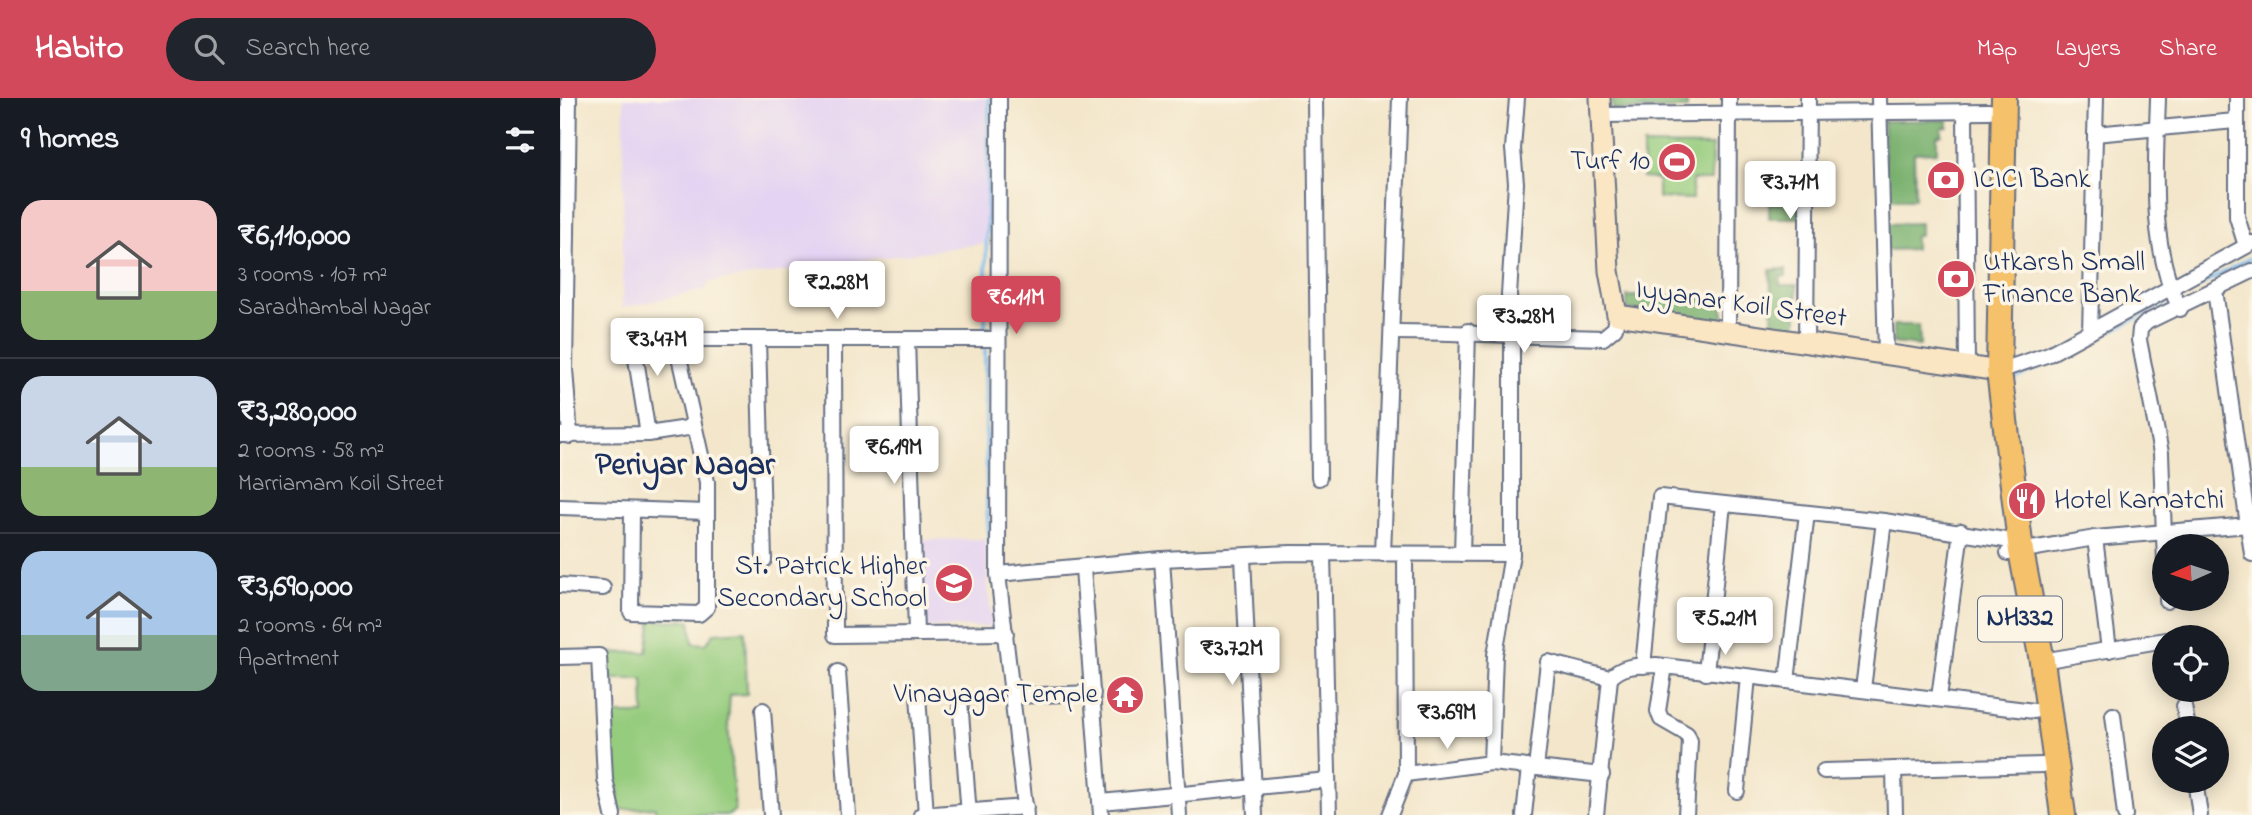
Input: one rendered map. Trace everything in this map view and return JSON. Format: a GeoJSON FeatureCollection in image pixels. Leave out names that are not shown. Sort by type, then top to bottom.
{"type":"FeatureCollection","features":[{"type":"Feature","properties":{"kind":"highway"},"geometry":{"type":"LineString","coordinates":[[1987,103],[1985,369],[2012,548],[2042,661],[2063,815]]}},
{"type":"Feature","properties":{"kind":"highway","name":"NH332"},"geometry":{"type":"LineString","coordinates":[[2012,548],[2048,815]]}},
{"type":"Feature","properties":{"kind":"street"},"geometry":{"type":"LineString","coordinates":[[569,98],[565,435],[648,434],[694,427]]}},
{"type":"Feature","properties":{"kind":"street"},"geometry":{"type":"LineString","coordinates":[[918,695],[924,815],[1026,811],[998,574],[999,98]]}},
{"type":"Feature","properties":{"kind":"street"},"geometry":{"type":"LineString","coordinates":[[1315,98],[1319,478]]}},
{"type":"Feature","properties":{"kind":"street"},"geometry":{"type":"LineString","coordinates":[[1384,554],[1400,98]]}},
{"type":"Feature","properties":{"kind":"street"},"geometry":{"type":"LineString","coordinates":[[1491,763],[1495,655],[1512,554],[1512,337],[1508,295],[1516,183],[1513,149],[1517,98]]}},
{"type":"Feature","properties":{"kind":"street"},"geometry":{"type":"LineString","coordinates":[[1728,333],[1729,98]]}},
{"type":"Feature","properties":{"kind":"street"},"geometry":{"type":"LineString","coordinates":[[1880,98],[1886,353]]}},
{"type":"Feature","properties":{"kind":"street"},"geometry":{"type":"LineString","coordinates":[[2090,332],[2096,98]]}},
{"type":"Feature","properties":{"kind":"street"},"geometry":{"type":"LineString","coordinates":[[2158,98],[2158,247],[2169,288],[2179,309]]}},
{"type":"Feature","properties":{"kind":"street"},"geometry":{"type":"LineString","coordinates":[[1601,106],[1730,114],[1808,104],[1879,114],[1987,103],[1985,369],[2049,354],[2249,245],[2237,217],[2236,98]]}},
{"type":"Feature","properties":{"kind":"street"},"geometry":{"type":"LineString","coordinates":[[1807,344],[1808,104]]}},
{"type":"Feature","properties":{"kind":"street","name":"Iyyanar Koil Street"},"geometry":{"type":"LineString","coordinates":[[1601,106],[1609,271],[1617,315],[1985,369]]}},
{"type":"Feature","properties":{"kind":"street"},"geometry":{"type":"LineString","coordinates":[[2095,134],[2235,121]]}},
{"type":"Feature","properties":{"kind":"street"},"geometry":{"type":"LineString","coordinates":[[2163,532],[2161,453],[2139,340],[2140,329],[2147,322],[2179,309],[2252,271]]}},
{"type":"Feature","properties":{"kind":"street"},"geometry":{"type":"LineString","coordinates":[[2215,289],[2240,480],[2249,496],[2252,554]]}},
{"type":"Feature","properties":{"kind":"street"},"geometry":{"type":"LineString","coordinates":[[1393,332],[1468,331],[1512,337],[1603,338],[1615,328],[1617,315]]}},
{"type":"Feature","properties":{"kind":"street"},"geometry":{"type":"LineString","coordinates":[[631,328],[648,434]]}},
{"type":"Feature","properties":{"kind":"street"},"geometry":{"type":"LineString","coordinates":[[1462,554],[1468,331]]}},
{"type":"Feature","properties":{"kind":"street"},"geometry":{"type":"LineString","coordinates":[[635,349],[675,339],[998,339]]}},
{"type":"Feature","properties":{"kind":"street"},"geometry":{"type":"LineString","coordinates":[[632,511],[629,606],[636,614],[699,614],[708,607],[707,482],[675,339]]}},
{"type":"Feature","properties":{"kind":"street"},"geometry":{"type":"LineString","coordinates":[[758,339],[764,560]]}},
{"type":"Feature","properties":{"kind":"street"},"geometry":{"type":"LineString","coordinates":[[834,339],[835,635],[1006,633]]}},
{"type":"Feature","properties":{"kind":"street"},"geometry":{"type":"LineString","coordinates":[[907,339],[916,633]]}},
{"type":"Feature","properties":{"kind":"street"},"geometry":{"type":"LineString","coordinates":[[1643,666],[1660,497],[1961,531],[2012,548],[2249,525]]}},
{"type":"Feature","properties":{"kind":"street"},"geometry":{"type":"LineString","coordinates":[[1706,673],[1723,504]]}},
{"type":"Feature","properties":{"kind":"street"},"geometry":{"type":"LineString","coordinates":[[560,507],[707,512]]}},
{"type":"Feature","properties":{"kind":"street"},"geometry":{"type":"LineString","coordinates":[[1787,681],[1807,513]]}},
{"type":"Feature","properties":{"kind":"street"},"geometry":{"type":"LineString","coordinates":[[1863,690],[1884,521]]}},
{"type":"Feature","properties":{"kind":"street"},"geometry":{"type":"LineString","coordinates":[[1939,698],[1961,531]]}},
{"type":"Feature","properties":{"kind":"street"},"geometry":{"type":"LineString","coordinates":[[2095,538],[2109,650]]}},
{"type":"Feature","properties":{"kind":"street"},"geometry":{"type":"LineString","coordinates":[[998,574],[1161,559],[1323,554],[1512,554]]}},
{"type":"Feature","properties":{"kind":"street"},"geometry":{"type":"LineString","coordinates":[[1323,554],[1329,815]]}},
{"type":"Feature","properties":{"kind":"street"},"geometry":{"type":"LineString","coordinates":[[1390,815],[1406,774],[1405,554]]}},
{"type":"Feature","properties":{"kind":"street"},"geometry":{"type":"LineString","coordinates":[[1243,557],[1255,815]]}},
{"type":"Feature","properties":{"kind":"street"},"geometry":{"type":"LineString","coordinates":[[1161,559],[1179,815]]}},
{"type":"Feature","properties":{"kind":"street"},"geometry":{"type":"LineString","coordinates":[[1083,568],[1101,809],[1178,796],[1328,780]]}},
{"type":"Feature","properties":{"kind":"street"},"geometry":{"type":"LineString","coordinates":[[560,585],[603,588]]}},
{"type":"Feature","properties":{"kind":"street"},"geometry":{"type":"LineString","coordinates":[[2042,661],[2152,642]]}},
{"type":"Feature","properties":{"kind":"street"},"geometry":{"type":"LineString","coordinates":[[560,657],[599,656],[605,779],[613,815]]}},
{"type":"Feature","properties":{"kind":"street"},"geometry":{"type":"LineString","coordinates":[[1524,815],[1548,662],[1611,678]]}},
{"type":"Feature","properties":{"kind":"street"},"geometry":{"type":"LineString","coordinates":[[1665,666],[1658,711],[1661,719],[1687,734],[1690,741],[1686,815]]}},
{"type":"Feature","properties":{"kind":"street"},"geometry":{"type":"LineString","coordinates":[[1596,815],[1611,678],[1619,669],[1665,666],[2034,711]]}},
{"type":"Feature","properties":{"kind":"street"},"geometry":{"type":"LineString","coordinates":[[838,672],[848,815]]}},
{"type":"Feature","properties":{"kind":"street"},"geometry":{"type":"LineString","coordinates":[[1737,790],[1748,677]]}},
{"type":"Feature","properties":{"kind":"street"},"geometry":{"type":"LineString","coordinates":[[1014,696],[1093,692]]}},
{"type":"Feature","properties":{"kind":"street"},"geometry":{"type":"LineString","coordinates":[[960,700],[969,813]]}},
{"type":"Feature","properties":{"kind":"street"},"geometry":{"type":"LineString","coordinates":[[2185,706],[2186,716]]}},
{"type":"Feature","properties":{"kind":"street"},"geometry":{"type":"LineString","coordinates":[[763,710],[771,815]]}},
{"type":"Feature","properties":{"kind":"street"},"geometry":{"type":"LineString","coordinates":[[2113,715],[2125,815]]}},
{"type":"Feature","properties":{"kind":"street"},"geometry":{"type":"LineString","coordinates":[[1406,774],[1491,763],[1602,775]]}},
{"type":"Feature","properties":{"kind":"street"},"geometry":{"type":"LineString","coordinates":[[1824,771],[2043,765]]}},
{"type":"Feature","properties":{"kind":"street"},"geometry":{"type":"LineString","coordinates":[[1894,769],[1895,815]]}},
{"type":"Feature","properties":{"kind":"street"},"geometry":{"type":"LineString","coordinates":[[2197,793],[2200,815]]}},
{"type":"Feature","properties":{"kind":"shaded area"},"geometry":{"type":"Polygon","coordinates":[[[624,98],[986,98],[986,243],[709,282],[707,289],[622,308],[624,98]]]}},
{"type":"Feature","properties":{"kind":"shaded area","name":"St. Patrick Higher Secondary School"},"geometry":{"type":"Polygon","coordinates":[[[984,539],[992,627],[921,627],[917,540],[984,539]]]}},
{"type":"Feature","properties":{"kind":"green space"},"geometry":{"type":"Polygon","coordinates":[[[1612,98],[1687,98],[1687,109],[1612,110],[1612,98]]]}},
{"type":"Feature","properties":{"kind":"green space"},"geometry":{"type":"Polygon","coordinates":[[[1948,120],[1948,127],[1942,128],[1942,135],[1937,136],[1937,152],[1914,153],[1915,199],[1886,199],[1883,121],[1948,120]]]}},
{"type":"Feature","properties":{"kind":"green space","name":"Turf 10"},"geometry":{"type":"Polygon","coordinates":[[[1643,145],[1712,146],[1711,180],[1692,180],[1692,199],[1658,198],[1658,179],[1643,178],[1643,145]]]}},
{"type":"Feature","properties":{"kind":"green space"},"geometry":{"type":"Polygon","coordinates":[[[1769,204],[1799,204],[1799,218],[1769,218],[1769,204]]]}},
{"type":"Feature","properties":{"kind":"green space"},"geometry":{"type":"Polygon","coordinates":[[[1920,223],[1920,236],[1915,236],[1915,249],[1887,250],[1887,224],[1920,223]]]}},
{"type":"Feature","properties":{"kind":"green space"},"geometry":{"type":"Polygon","coordinates":[[[1786,269],[1786,276],[1780,277],[1780,285],[1797,285],[1797,330],[1773,328],[1770,270],[1786,269]]]}},
{"type":"Feature","properties":{"kind":"green space"},"geometry":{"type":"Polygon","coordinates":[[[1627,296],[1723,297],[1723,327],[1627,309],[1627,296]]]}},
{"type":"Feature","properties":{"kind":"green space"},"geometry":{"type":"Polygon","coordinates":[[[1893,325],[1919,325],[1920,346],[1893,343],[1893,325]]]}},
{"type":"Feature","properties":{"kind":"green space"},"geometry":{"type":"Polygon","coordinates":[[[652,617],[659,621],[690,620],[693,643],[706,644],[714,633],[745,631],[747,694],[730,695],[728,724],[735,810],[729,815],[656,815],[655,807],[619,810],[609,714],[644,714],[643,679],[608,679],[607,653],[647,652],[652,617]]]}},
{"type":"Feature","properties":{"kind":"waterway"},"geometry":{"type":"LineString","coordinates":[[985,329],[989,98]]}},
{"type":"Feature","properties":{"kind":"waterway"},"geometry":{"type":"LineString","coordinates":[[2181,296],[2252,257]]}},
{"type":"Feature","properties":{"kind":"waterway"},"geometry":{"type":"LineString","coordinates":[[2011,381],[2166,304]]}},
{"type":"Feature","properties":{"kind":"waterway"},"geometry":{"type":"LineString","coordinates":[[985,349],[987,508],[991,562]]}},
{"type":"Feature","properties":{"kind":"place","name":"Turf 10"},"geometry":{"type":"Point","coordinates":[1677,162]}},
{"type":"Feature","properties":{"kind":"place","name":"ICICI Bank"},"geometry":{"type":"Point","coordinates":[1946,180]}},
{"type":"Feature","properties":{"kind":"place","name":"Utkarsh Small Finance Bank"},"geometry":{"type":"Point","coordinates":[1956,279]}},
{"type":"Feature","properties":{"kind":"place","name":"Hotel Kamatchi"},"geometry":{"type":"Point","coordinates":[2027,501]}},
{"type":"Feature","properties":{"kind":"place","name":"St. Patrick Higher Secondary School"},"geometry":{"type":"Point","coordinates":[954,583]}},
{"type":"Feature","properties":{"kind":"place","name":"Vinayagar Temple"},"geometry":{"type":"Point","coordinates":[1125,695]}},
{"type":"Feature","properties":{"kind":"district","name":"Periyar Nagar"},"geometry":{"type":"Point","coordinates":[685,466]}}]}
